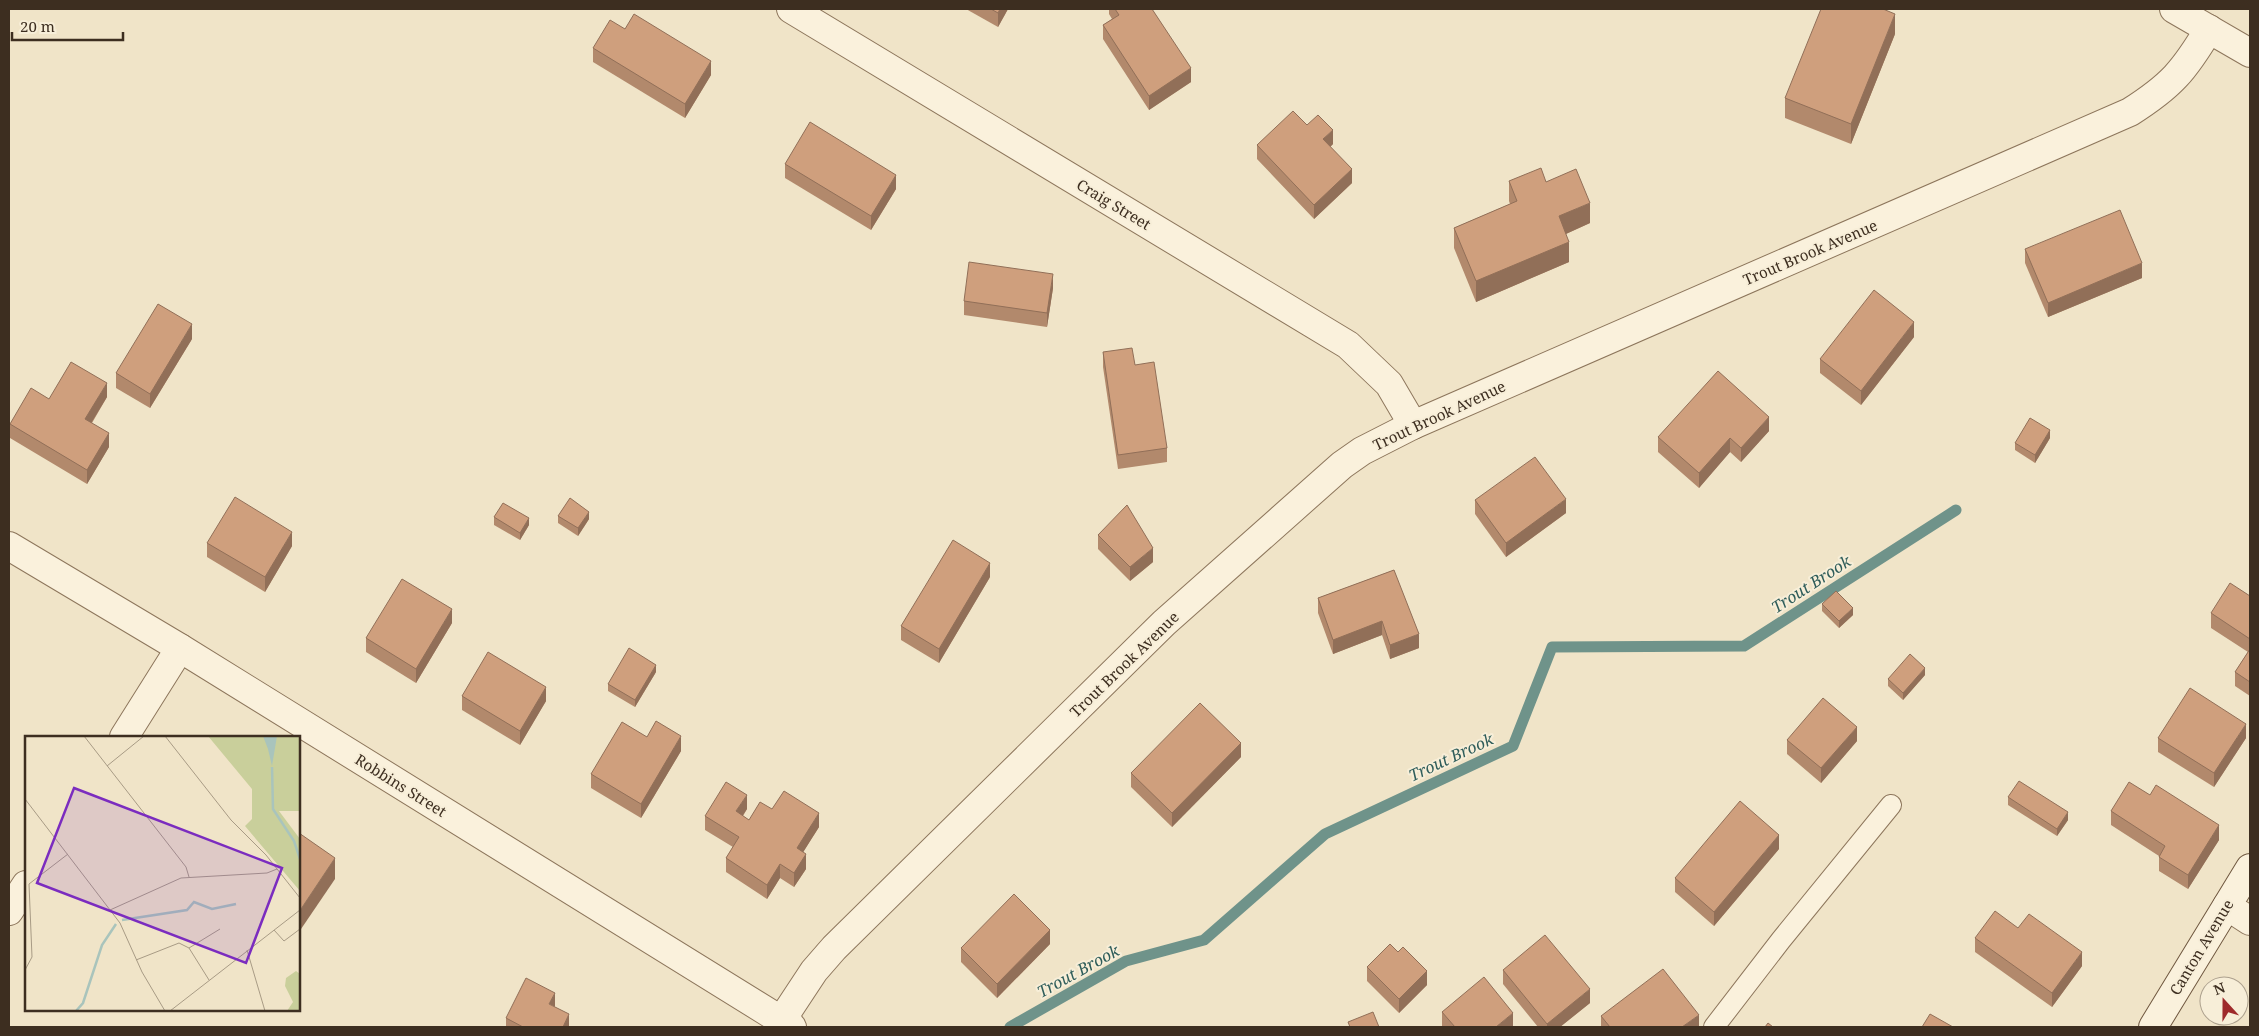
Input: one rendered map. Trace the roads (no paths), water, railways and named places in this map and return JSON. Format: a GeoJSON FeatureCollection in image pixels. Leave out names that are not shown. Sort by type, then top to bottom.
{"type":"FeatureCollection","features":[{"type":"Feature","properties":{"kind":"street","name":"Craig Street"},"geometry":{"type":"LineString","coordinates":[[790,9],[1348,345],[1389,384],[1413,425]]}},
{"type":"Feature","properties":{"kind":"street"},"geometry":{"type":"LineString","coordinates":[[2174,9],[2250,53]]}},
{"type":"Feature","properties":{"kind":"street","name":"Trout Brook Avenue"},"geometry":{"type":"LineString","coordinates":[[787,1024],[814,971],[834,948],[1164,623],[1342,465],[1362,451],[1413,425],[2130,112],[2176,78],[2209,29]]}},
{"type":"Feature","properties":{"kind":"street","name":"Robbins Street"},"geometry":{"type":"LineString","coordinates":[[9,546],[180,648],[787,1024]]}},
{"type":"Feature","properties":{"kind":"street"},"geometry":{"type":"LineString","coordinates":[[125,736],[180,648]]}},
{"type":"Feature","properties":{"kind":"street","name":"Canton Avenue"},"geometry":{"type":"LineString","coordinates":[[2153,1027],[2250,868]]}},
{"type":"Feature","properties":{"kind":"street"},"geometry":{"type":"LineString","coordinates":[[9,911],[25,887]]}},
{"type":"Feature","properties":{"kind":"street"},"geometry":{"type":"LineString","coordinates":[[2227,906],[2250,921]]}},
{"type":"Feature","properties":{"kind":"lane"},"geometry":{"type":"LineString","coordinates":[[1714,1027],[1781,940],[1891,805]]}},
{"type":"Feature","properties":{"kind":"waterway","name":"Trout Brook"},"geometry":{"type":"LineString","coordinates":[[1010,1027],[1126,961],[1204,940],[1325,834],[1513,746],[1552,647],[1744,646],[1956,510]]}}]}
